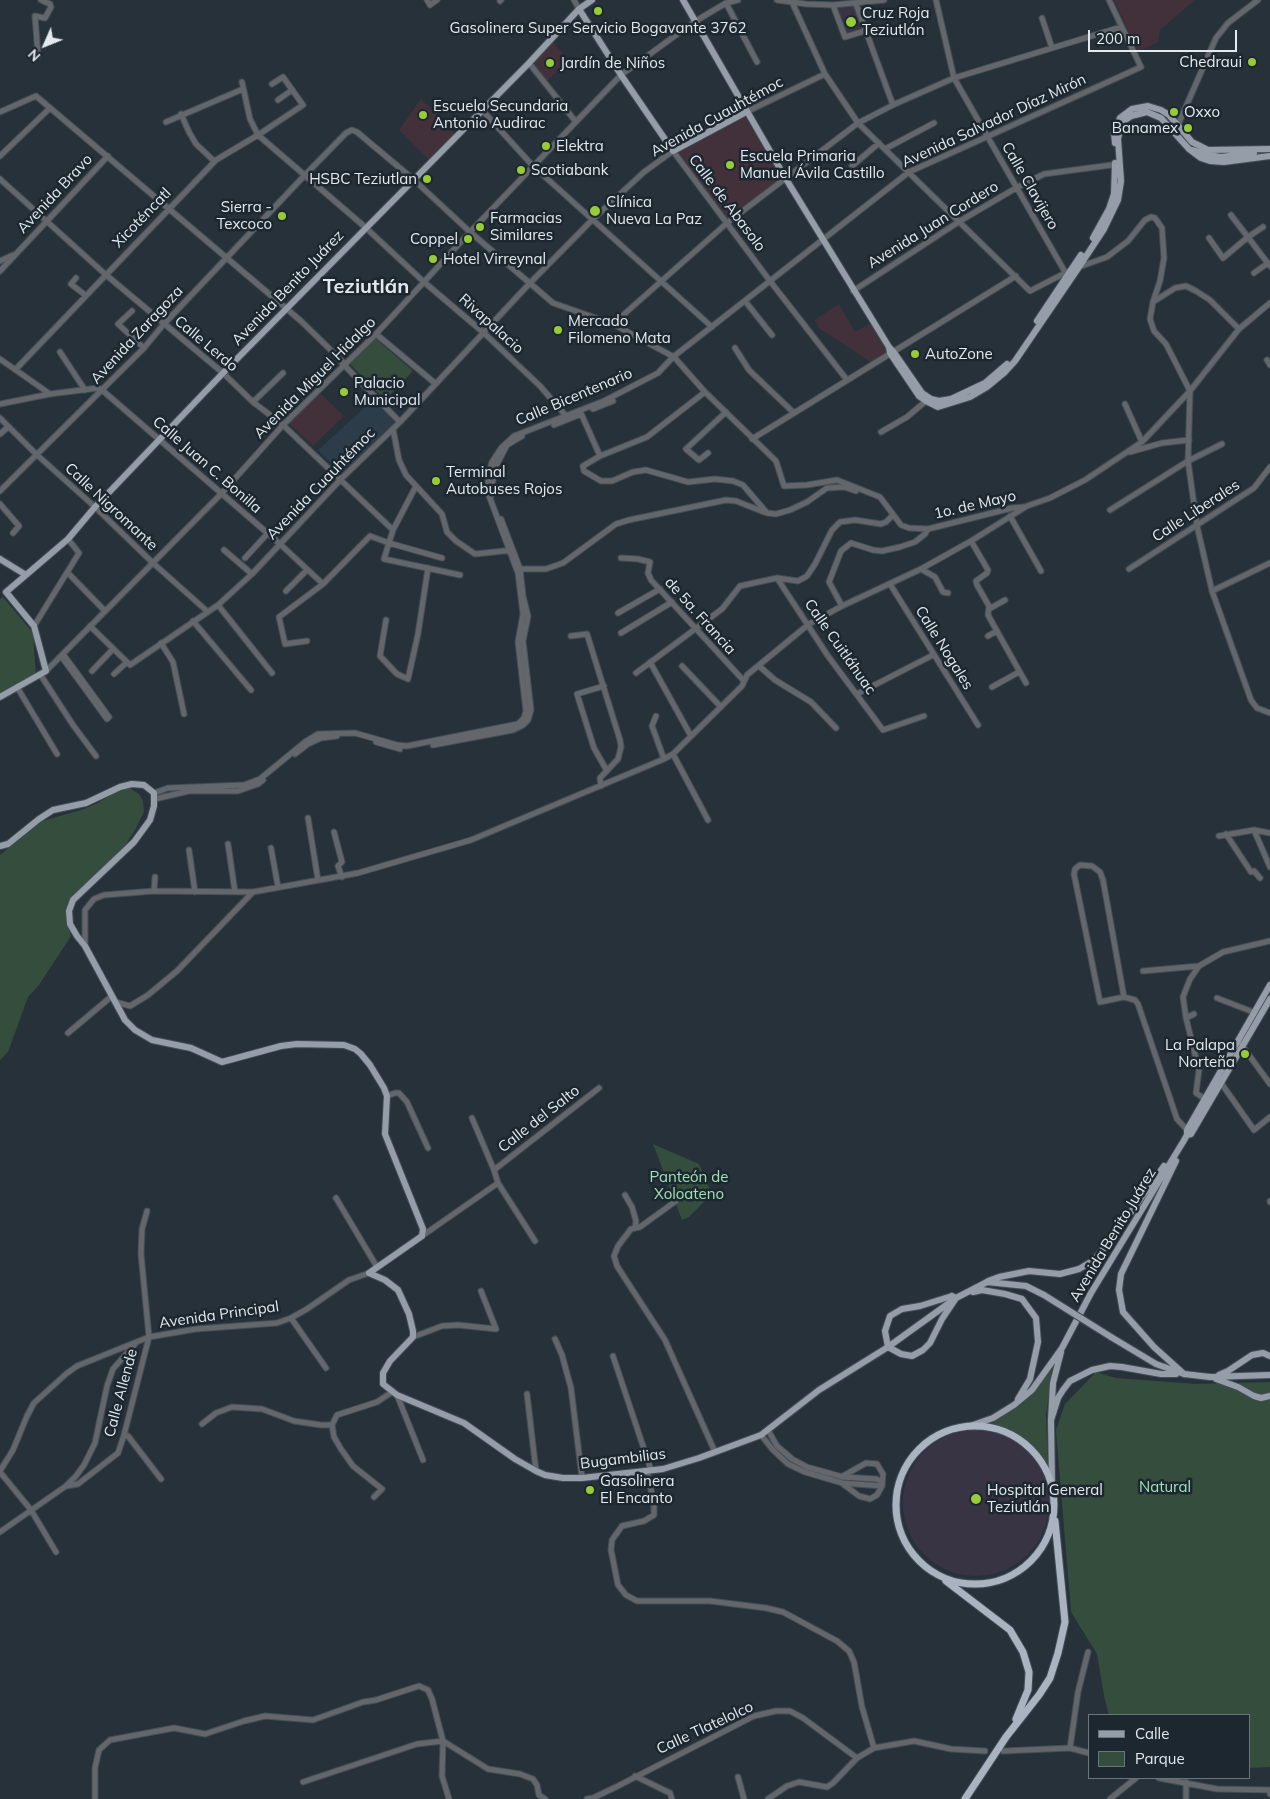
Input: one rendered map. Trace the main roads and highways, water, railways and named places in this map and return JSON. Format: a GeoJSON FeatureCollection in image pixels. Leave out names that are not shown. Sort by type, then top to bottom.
{"type":"FeatureCollection","features":[{"type":"Feature","properties":{"kind":"highway"},"geometry":{"type":"LineString","coordinates":[[965,1799],[1006,1737],[1050,1678],[1065,1622],[1052,1483],[1043,1464],[1028,1446],[996,1429],[982,1426],[958,1427],[940,1434],[924,1444],[908,1461],[900,1478],[896,1496],[897,1519],[904,1540],[922,1564],[1010,1630],[1018,1641],[1027,1662],[1029,1678],[1026,1698],[1006,1737]]}},
{"type":"Feature","properties":{"kind":"highway"},"geometry":{"type":"LineString","coordinates":[[939,1576],[962,1583],[994,1580],[1016,1572],[1035,1555],[1046,1539],[1055,1518]]}},
{"type":"Feature","properties":{"kind":"main road","name":"Avenida Benito Juárez"},"geometry":{"type":"LineString","coordinates":[[3,593],[68,539],[223,373],[287,310],[365,227],[529,63],[580,9],[592,0]]}},
{"type":"Feature","properties":{"kind":"main road"},"geometry":{"type":"LineString","coordinates":[[683,0],[746,112],[853,291],[926,401],[938,407],[950,404],[987,388],[1015,361],[1072,269]]}},
{"type":"Feature","properties":{"kind":"main road","name":"Calle de Abasolo"},"geometry":{"type":"LineString","coordinates":[[580,9],[621,75],[673,151]]}},
{"type":"Feature","properties":{"kind":"main road"},"geometry":{"type":"LineString","coordinates":[[920,394],[939,401],[951,399],[985,383],[1013,358],[1118,200],[1121,181],[1114,133],[1120,118],[1132,109],[1148,106],[1161,110],[1169,114],[1203,153]]}},
{"type":"Feature","properties":{"kind":"main road","name":"Avenida Cuauhtémoc"},"geometry":{"type":"LineString","coordinates":[[673,151],[746,112]]}},
{"type":"Feature","properties":{"kind":"main road"},"geometry":{"type":"LineString","coordinates":[[1118,164],[1118,139],[1124,121],[1131,116],[1147,112],[1161,118],[1189,149],[1210,162],[1270,156]]}},
{"type":"Feature","properties":{"kind":"main road"},"geometry":{"type":"LineString","coordinates":[[1192,142],[1208,150],[1270,150]]}},
{"type":"Feature","properties":{"kind":"main road"},"geometry":{"type":"LineString","coordinates":[[1189,149],[1221,157],[1270,150]]}},
{"type":"Feature","properties":{"kind":"main road"},"geometry":{"type":"LineString","coordinates":[[0,559],[26,575]]}},
{"type":"Feature","properties":{"kind":"main road","name":"Avenida Miguel Hidalgo"},"geometry":{"type":"LineString","coordinates":[[0,697],[43,673],[35,629],[3,593]]}},
{"type":"Feature","properties":{"kind":"main road","name":"Bugambilias"},"geometry":{"type":"LineString","coordinates":[[0,846],[8,844],[52,810],[86,803],[120,787],[132,784],[144,785],[154,796],[150,820],[134,842],[74,900],[69,911],[70,924],[85,946],[125,1020],[135,1030],[152,1040],[191,1048],[222,1062],[281,1046],[297,1044],[344,1045],[355,1049],[361,1054],[370,1065],[387,1096],[385,1134],[420,1221],[422,1236],[369,1273],[385,1280],[398,1290],[409,1314],[413,1331],[413,1338],[390,1361],[383,1373],[383,1384],[394,1394],[464,1423],[515,1459],[536,1471],[545,1475],[563,1478],[582,1478],[663,1469],[760,1435],[819,1390],[888,1346],[956,1298]]}},
{"type":"Feature","properties":{"kind":"main road","name":"Avenida Benito Juárez"},"geometry":{"type":"LineString","coordinates":[[1240,1044],[1254,1012],[1270,985]]}},
{"type":"Feature","properties":{"kind":"main road","name":"Avenida Benito Juárez"},"geometry":{"type":"LineString","coordinates":[[1188,1133],[1240,1044],[1270,998]]}},
{"type":"Feature","properties":{"kind":"main road","name":"Avenida Benito Juárez"},"geometry":{"type":"LineString","coordinates":[[1062,1348],[1091,1293],[1184,1142],[1205,1099],[1219,1081]]}},
{"type":"Feature","properties":{"kind":"main road"},"geometry":{"type":"LineString","coordinates":[[956,1298],[952,1296],[920,1306],[902,1309],[890,1316],[885,1331],[888,1346],[901,1354],[912,1356],[923,1350],[930,1343],[942,1319],[956,1298],[987,1282],[999,1277],[1030,1271],[1060,1274],[1080,1269],[1094,1260],[1116,1234],[1173,1154],[1184,1142]]}},
{"type":"Feature","properties":{"kind":"main road"},"geometry":{"type":"LineString","coordinates":[[1184,1142],[1121,1274],[1119,1290],[1123,1312],[1154,1347],[1184,1374]]}},
{"type":"Feature","properties":{"kind":"main road"},"geometry":{"type":"LineString","coordinates":[[987,1282],[1026,1286],[1044,1294],[1156,1364],[1184,1374]]}},
{"type":"Feature","properties":{"kind":"main road"},"geometry":{"type":"LineString","coordinates":[[964,1294],[982,1290],[1022,1299],[1036,1318],[1038,1342],[1030,1379],[1014,1405]]}},
{"type":"Feature","properties":{"kind":"main road"},"geometry":{"type":"LineString","coordinates":[[970,1426],[993,1418],[1014,1405],[1032,1390],[1062,1348]]}},
{"type":"Feature","properties":{"kind":"main road"},"geometry":{"type":"LineString","coordinates":[[1052,1483],[1051,1420],[1053,1383],[1062,1348]]}},
{"type":"Feature","properties":{"kind":"main road"},"geometry":{"type":"LineString","coordinates":[[1210,1377],[1228,1371],[1252,1355],[1263,1353],[1270,1356]]}},
{"type":"Feature","properties":{"kind":"main road"},"geometry":{"type":"LineString","coordinates":[[1051,1420],[1058,1398],[1070,1381],[1092,1370],[1110,1366],[1161,1374],[1210,1377],[1270,1376]]}},
{"type":"Feature","properties":{"kind":"main road"},"geometry":{"type":"LineString","coordinates":[[1210,1377],[1238,1387],[1254,1396],[1261,1398],[1270,1396]]}},
{"type":"Feature","properties":{"kind":"place","name":"Gasolinera Super Servicio Bogavante 3762"},"geometry":{"type":"Point","coordinates":[598,11]}},
{"type":"Feature","properties":{"kind":"place","name":"Cruz Roja Teziutlán"},"geometry":{"type":"Point","coordinates":[851,22]}},
{"type":"Feature","properties":{"kind":"place","name":"Chedraui"},"geometry":{"type":"Point","coordinates":[1252,62]}},
{"type":"Feature","properties":{"kind":"place","name":"Jardín de Niños"},"geometry":{"type":"Point","coordinates":[550,63]}},
{"type":"Feature","properties":{"kind":"place","name":"Oxxo"},"geometry":{"type":"Point","coordinates":[1174,112]}},
{"type":"Feature","properties":{"kind":"place","name":"Escuela Secundaria Antonio Audirac"},"geometry":{"type":"Point","coordinates":[423,115]}},
{"type":"Feature","properties":{"kind":"place","name":"Banamex"},"geometry":{"type":"Point","coordinates":[1188,128]}},
{"type":"Feature","properties":{"kind":"place","name":"Elektra"},"geometry":{"type":"Point","coordinates":[546,146]}},
{"type":"Feature","properties":{"kind":"place","name":"Escuela Primaria Manuel Ávila Castillo"},"geometry":{"type":"Point","coordinates":[730,165]}},
{"type":"Feature","properties":{"kind":"place","name":"Scotiabank"},"geometry":{"type":"Point","coordinates":[521,170]}},
{"type":"Feature","properties":{"kind":"place","name":"HSBC Teziutlan"},"geometry":{"type":"Point","coordinates":[427,179]}},
{"type":"Feature","properties":{"kind":"place","name":"Clínica Nueva La Paz"},"geometry":{"type":"Point","coordinates":[595,211]}},
{"type":"Feature","properties":{"kind":"place","name":"Sierra - Texcoco"},"geometry":{"type":"Point","coordinates":[282,216]}},
{"type":"Feature","properties":{"kind":"place","name":"Farmacias Similares"},"geometry":{"type":"Point","coordinates":[480,227]}},
{"type":"Feature","properties":{"kind":"place","name":"Coppel"},"geometry":{"type":"Point","coordinates":[468,239]}},
{"type":"Feature","properties":{"kind":"place","name":"Hotel Virreynal"},"geometry":{"type":"Point","coordinates":[433,259]}},
{"type":"Feature","properties":{"kind":"place","name":"Mercado Filomeno Mata"},"geometry":{"type":"Point","coordinates":[558,330]}},
{"type":"Feature","properties":{"kind":"place","name":"AutoZone"},"geometry":{"type":"Point","coordinates":[915,354]}},
{"type":"Feature","properties":{"kind":"place","name":"Palacio Municipal"},"geometry":{"type":"Point","coordinates":[344,392]}},
{"type":"Feature","properties":{"kind":"place","name":"Terminal Autobuses Rojos"},"geometry":{"type":"Point","coordinates":[436,481]}},
{"type":"Feature","properties":{"kind":"place","name":"La Palapa Norteña"},"geometry":{"type":"Point","coordinates":[1245,1054]}},
{"type":"Feature","properties":{"kind":"place","name":"Gasolinera El Encanto"},"geometry":{"type":"Point","coordinates":[590,1490]}},
{"type":"Feature","properties":{"kind":"place","name":"Hospital General Teziutlán"},"geometry":{"type":"Point","coordinates":[976,1499]}},
{"type":"Feature","properties":{"kind":"district","name":"Teziutlán"},"geometry":{"type":"Point","coordinates":[366,287]}},
{"type":"Feature","properties":{"kind":"park label","name":"Panteón de Xoloateno"},"geometry":{"type":"Point","coordinates":[689,1186]}},
{"type":"Feature","properties":{"kind":"park label","name":"Natural"},"geometry":{"type":"Point","coordinates":[1165,1487]}}]}
